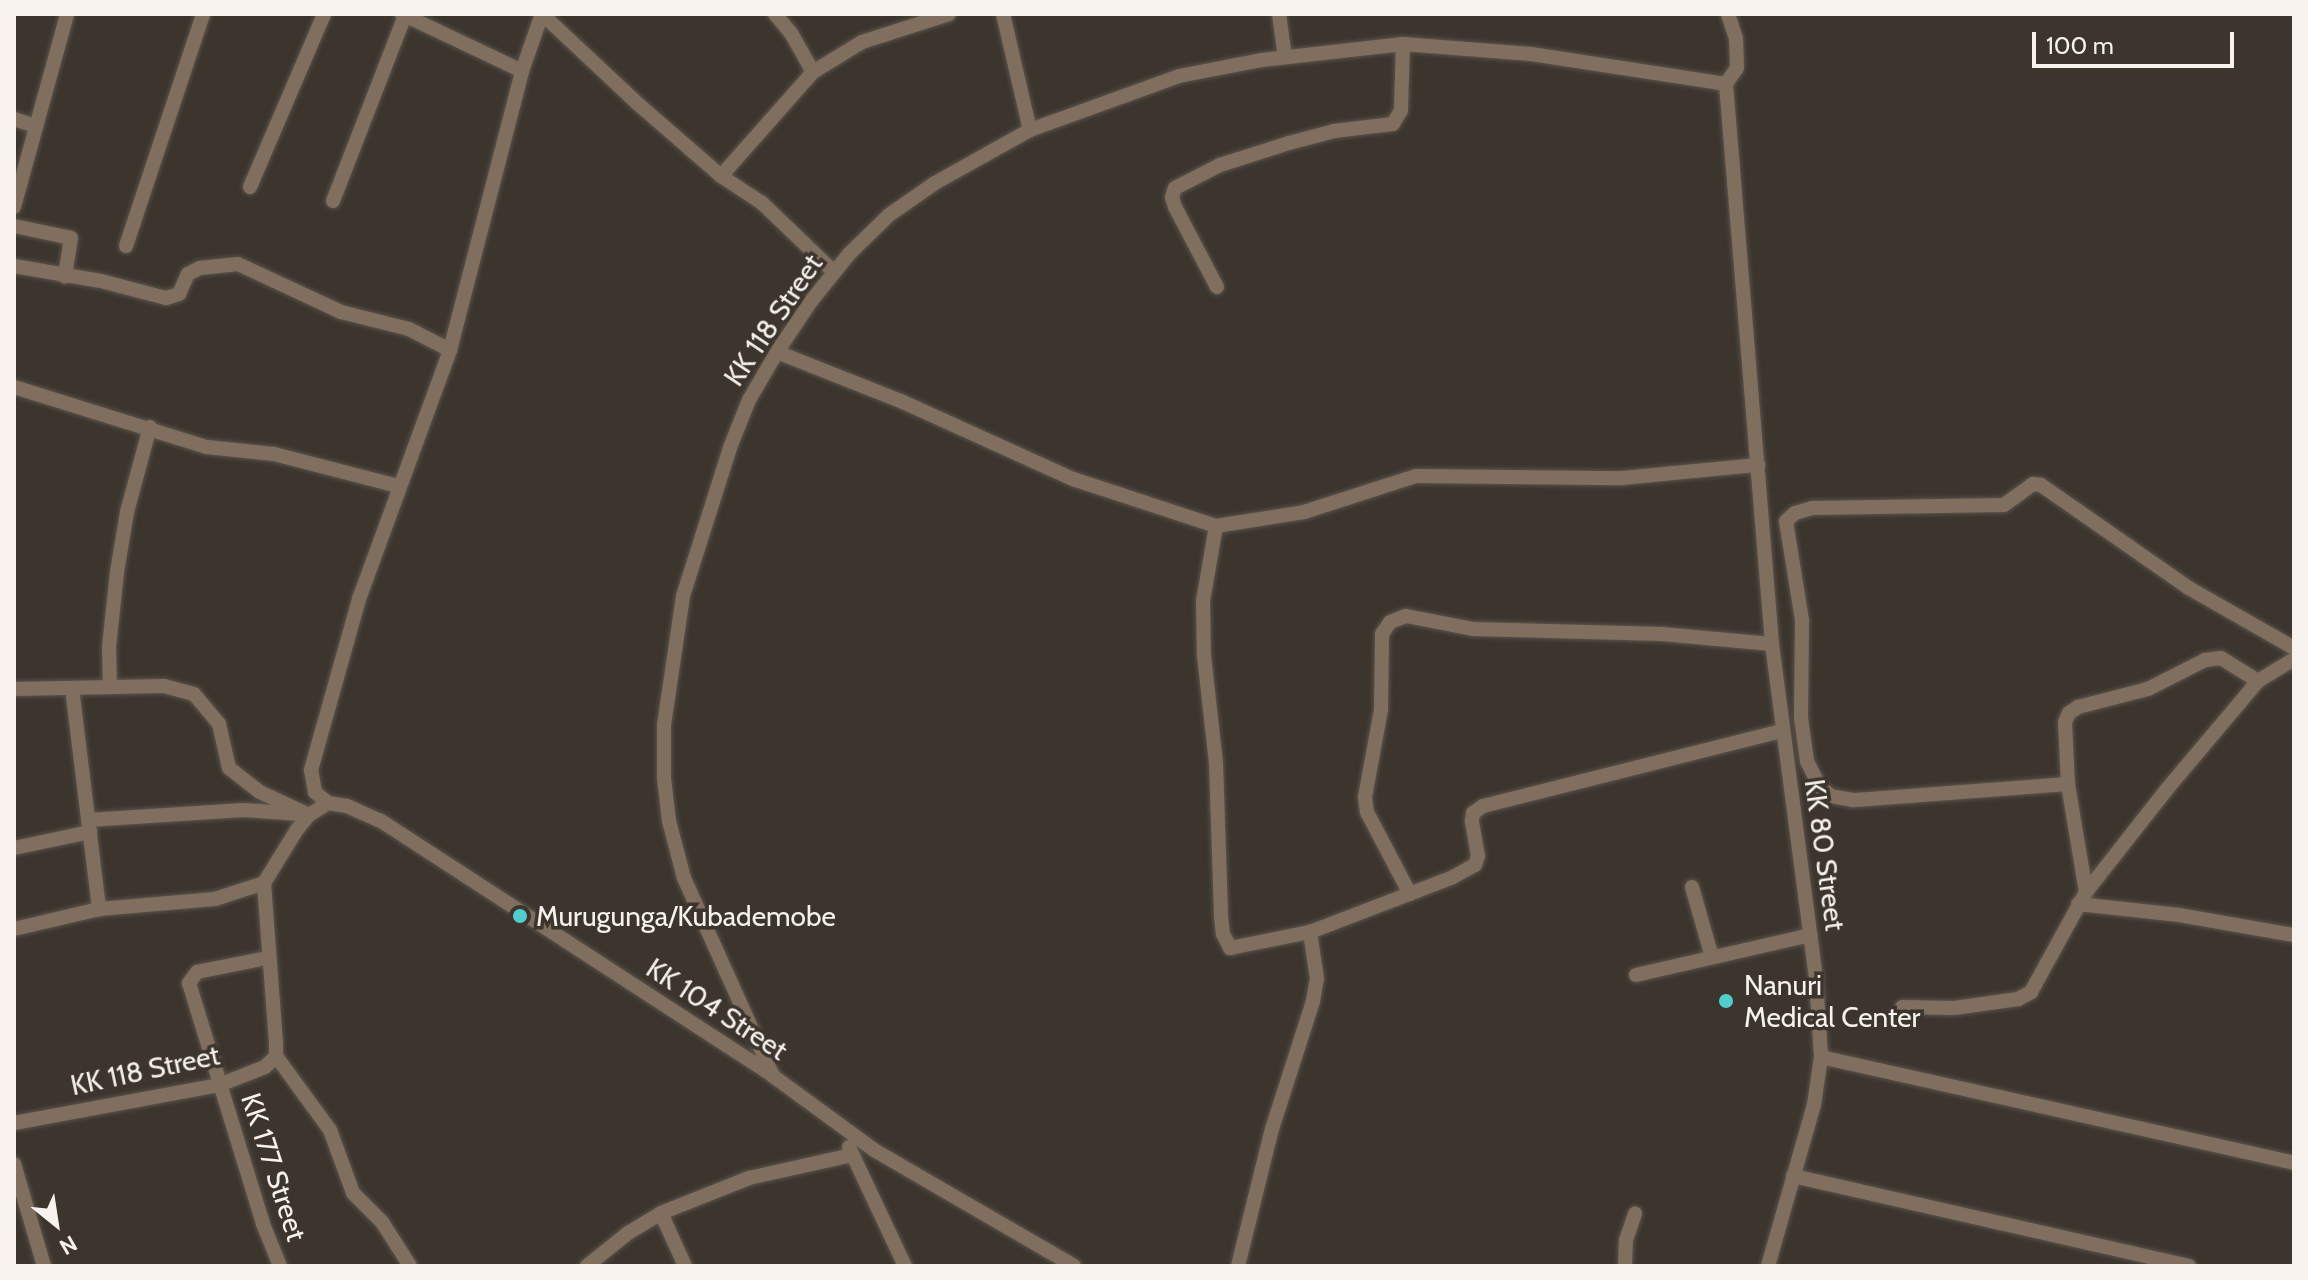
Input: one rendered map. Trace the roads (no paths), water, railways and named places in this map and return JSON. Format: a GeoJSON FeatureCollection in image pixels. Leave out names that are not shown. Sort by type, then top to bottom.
{"type":"FeatureCollection","features":[{"type":"Feature","properties":{"kind":"street"},"geometry":{"type":"LineString","coordinates":[[14,207],[67,14]]}},
{"type":"Feature","properties":{"kind":"street"},"geometry":{"type":"LineString","coordinates":[[126,246],[203,14]]}},
{"type":"Feature","properties":{"kind":"street"},"geometry":{"type":"LineString","coordinates":[[250,187],[324,14]]}},
{"type":"Feature","properties":{"kind":"street"},"geometry":{"type":"LineString","coordinates":[[410,1266],[382,1222],[353,1193],[330,1130],[276,1056],[264,883],[309,815],[328,803],[315,792],[311,770],[359,599],[450,350],[522,71],[542,14],[721,176],[762,203],[834,272]]}},
{"type":"Feature","properties":{"kind":"street"},"geometry":{"type":"LineString","coordinates":[[775,14],[791,33],[813,72]]}},
{"type":"Feature","properties":{"kind":"street"},"geometry":{"type":"LineString","coordinates":[[721,176],[813,72],[862,42],[949,14]]}},
{"type":"Feature","properties":{"kind":"street"},"geometry":{"type":"LineString","coordinates":[[1003,14],[1030,130]]}},
{"type":"Feature","properties":{"kind":"street"},"geometry":{"type":"LineString","coordinates":[[1279,14],[1285,57]]}},
{"type":"Feature","properties":{"kind":"street"},"geometry":{"type":"LineString","coordinates":[[1726,84],[1737,68],[1736,38],[1728,14]]}},
{"type":"Feature","properties":{"kind":"street"},"geometry":{"type":"LineString","coordinates":[[333,201],[404,15],[522,71]]}},
{"type":"Feature","properties":{"kind":"street"},"geometry":{"type":"LineString","coordinates":[[1217,287],[1175,207],[1172,197],[1175,188],[1220,165],[1289,143],[1334,131],[1393,124],[1401,110],[1403,44]]}},
{"type":"Feature","properties":{"kind":"street","name":"KK 118 Street"},"geometry":{"type":"LineString","coordinates":[[773,1076],[684,878],[669,821],[664,778],[664,725],[683,596],[731,445],[749,400],[777,352],[834,272],[889,215],[935,183],[1030,130],[1179,76],[1285,57],[1403,44],[1518,52],[1726,84]]}},
{"type":"Feature","properties":{"kind":"street","name":"KK 80 Street"},"geometry":{"type":"LineString","coordinates":[[1726,84],[1772,644],[1810,935],[1821,1057],[1814,1105],[1768,1266]]}},
{"type":"Feature","properties":{"kind":"street"},"geometry":{"type":"LineString","coordinates":[[14,119],[35,126]]}},
{"type":"Feature","properties":{"kind":"street"},"geometry":{"type":"LineString","coordinates":[[14,226],[71,238],[65,277]]}},
{"type":"Feature","properties":{"kind":"street"},"geometry":{"type":"LineString","coordinates":[[14,266],[175,297],[188,274],[200,268],[238,264],[341,312],[409,329],[450,350]]}},
{"type":"Feature","properties":{"kind":"street"},"geometry":{"type":"LineString","coordinates":[[777,352],[903,402],[1073,479],[1216,526],[1304,512],[1416,476],[1622,478],[1758,465]]}},
{"type":"Feature","properties":{"kind":"street"},"geometry":{"type":"LineString","coordinates":[[14,387],[207,447],[274,454],[398,486]]}},
{"type":"Feature","properties":{"kind":"street"},"geometry":{"type":"LineString","coordinates":[[110,687],[109,647],[117,572],[127,512],[150,427]]}},
{"type":"Feature","properties":{"kind":"street"},"geometry":{"type":"LineString","coordinates":[[2068,784],[1853,800],[1831,796],[1820,787],[1807,761],[1801,718],[1802,620],[1786,521],[1795,513],[1812,508],[2004,505],[2033,484],[2041,485],[2187,587],[2294,648]]}},
{"type":"Feature","properties":{"kind":"street"},"geometry":{"type":"LineString","coordinates":[[1216,526],[1203,601],[1216,763],[1223,934],[1230,948],[1240,949],[1310,932],[1410,894],[1475,865],[1478,856],[1473,813],[1483,806],[1781,731]]}},
{"type":"Feature","properties":{"kind":"street"},"geometry":{"type":"LineString","coordinates":[[1410,894],[1367,812],[1365,797],[1381,710],[1382,634],[1390,622],[1406,616],[1473,629],[1662,634],[1772,644]]}},
{"type":"Feature","properties":{"kind":"street"},"geometry":{"type":"LineString","coordinates":[[2082,898],[2068,784],[2065,722],[2069,713],[2078,707],[2148,689],[2205,660],[2221,658],[2258,681]]}},
{"type":"Feature","properties":{"kind":"street"},"geometry":{"type":"LineString","coordinates":[[1902,1007],[1954,1008],[2018,999],[2031,992],[2082,898],[2258,681],[2294,659]]}},
{"type":"Feature","properties":{"kind":"street"},"geometry":{"type":"LineString","coordinates":[[14,689],[164,686],[194,694],[219,724],[229,768],[260,792],[309,815]]}},
{"type":"Feature","properties":{"kind":"street"},"geometry":{"type":"LineString","coordinates":[[72,688],[99,909]]}},
{"type":"Feature","properties":{"kind":"street","name":"KK 104 Street"},"geometry":{"type":"LineString","coordinates":[[328,803],[347,806],[381,821],[773,1076],[841,1128],[1074,1266]]}},
{"type":"Feature","properties":{"kind":"street"},"geometry":{"type":"LineString","coordinates":[[14,848],[89,826],[244,810],[309,815]]}},
{"type":"Feature","properties":{"kind":"street"},"geometry":{"type":"LineString","coordinates":[[14,929],[99,909],[215,899],[264,883]]}},
{"type":"Feature","properties":{"kind":"street"},"geometry":{"type":"LineString","coordinates":[[1692,887],[1712,957]]}},
{"type":"Feature","properties":{"kind":"street"},"geometry":{"type":"LineString","coordinates":[[2082,898],[2294,935]]}},
{"type":"Feature","properties":{"kind":"street"},"geometry":{"type":"LineString","coordinates":[[1238,1266],[1272,1129],[1313,1001],[1317,979],[1310,932]]}},
{"type":"Feature","properties":{"kind":"street"},"geometry":{"type":"LineString","coordinates":[[1636,975],[1810,935]]}},
{"type":"Feature","properties":{"kind":"street","name":"KK 177 Street"},"geometry":{"type":"LineString","coordinates":[[267,958],[197,972],[190,979],[219,1085],[280,1266]]}},
{"type":"Feature","properties":{"kind":"street","name":"KK 118 Street"},"geometry":{"type":"LineString","coordinates":[[14,1123],[219,1085],[265,1067],[276,1056]]}},
{"type":"Feature","properties":{"kind":"street"},"geometry":{"type":"LineString","coordinates":[[1821,1057],[2294,1163]]}},
{"type":"Feature","properties":{"kind":"street"},"geometry":{"type":"LineString","coordinates":[[841,1128],[905,1266]]}},
{"type":"Feature","properties":{"kind":"street"},"geometry":{"type":"LineString","coordinates":[[587,1266],[628,1233],[661,1213],[749,1178],[852,1155]]}},
{"type":"Feature","properties":{"kind":"street"},"geometry":{"type":"LineString","coordinates":[[14,1164],[44,1266]]}},
{"type":"Feature","properties":{"kind":"street"},"geometry":{"type":"LineString","coordinates":[[1793,1176],[2189,1266]]}},
{"type":"Feature","properties":{"kind":"street"},"geometry":{"type":"LineString","coordinates":[[661,1213],[685,1266]]}},
{"type":"Feature","properties":{"kind":"street"},"geometry":{"type":"LineString","coordinates":[[1625,1266],[1626,1240],[1635,1214]]}},
{"type":"Feature","properties":{"kind":"place","name":"Murugunga/Kubademobe"},"geometry":{"type":"Point","coordinates":[520,916]}},
{"type":"Feature","properties":{"kind":"place","name":"Nanuri Medical Center"},"geometry":{"type":"Point","coordinates":[1726,1001]}}]}
